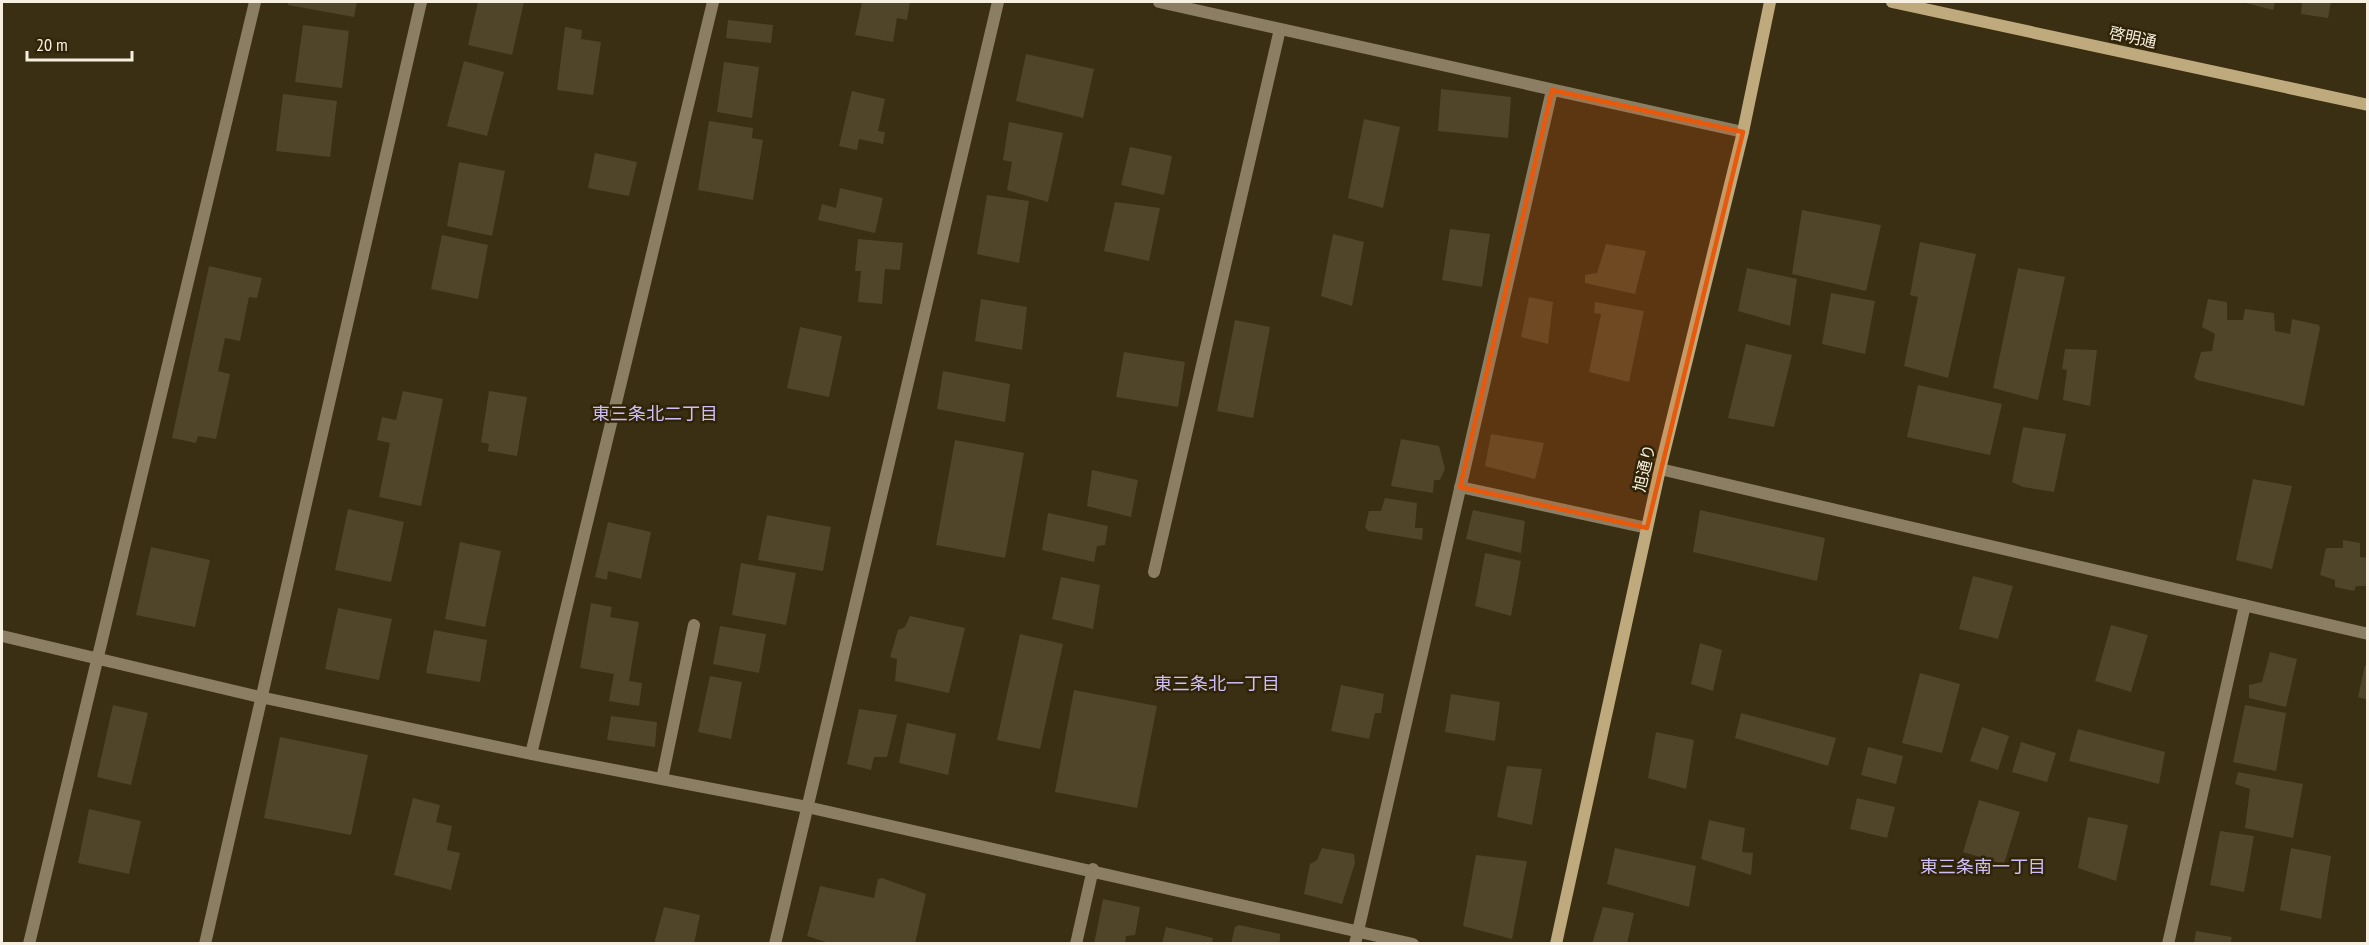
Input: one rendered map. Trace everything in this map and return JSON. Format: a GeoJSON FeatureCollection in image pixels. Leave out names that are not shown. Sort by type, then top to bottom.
{"type":"FeatureCollection","features":[{"type":"Feature","properties":{"kind":"street"},"geometry":{"type":"LineString","coordinates":[[28,944],[255,2]]}},
{"type":"Feature","properties":{"kind":"street"},"geometry":{"type":"LineString","coordinates":[[205,944],[421,2]]}},
{"type":"Feature","properties":{"kind":"street"},"geometry":{"type":"LineString","coordinates":[[531,754],[713,2]]}},
{"type":"Feature","properties":{"kind":"street"},"geometry":{"type":"LineString","coordinates":[[775,944],[998,2]]}},
{"type":"Feature","properties":{"kind":"street"},"geometry":{"type":"LineString","coordinates":[[1159,2],[1743,132]]}},
{"type":"Feature","properties":{"kind":"street","name":"旭通り"},"geometry":{"type":"LineString","coordinates":[[1556,944],[1660,469],[1743,132],[1770,2]]}},
{"type":"Feature","properties":{"kind":"street","name":"啓明通"},"geometry":{"type":"LineString","coordinates":[[1892,2],[2367,105]]}},
{"type":"Feature","properties":{"kind":"street"},"geometry":{"type":"LineString","coordinates":[[1154,573],[1280,29]]}},
{"type":"Feature","properties":{"kind":"street"},"geometry":{"type":"LineString","coordinates":[[1356,938],[1552,90]]}},
{"type":"Feature","properties":{"kind":"street"},"geometry":{"type":"LineString","coordinates":[[1660,469],[2367,634]]}},
{"type":"Feature","properties":{"kind":"street"},"geometry":{"type":"LineString","coordinates":[[1460,487],[1647,528]]}},
{"type":"Feature","properties":{"kind":"street"},"geometry":{"type":"LineString","coordinates":[[2168,944],[2245,605]]}},
{"type":"Feature","properties":{"kind":"street"},"geometry":{"type":"LineString","coordinates":[[662,779],[694,625]]}},
{"type":"Feature","properties":{"kind":"street"},"geometry":{"type":"LineString","coordinates":[[2,636],[260,697],[531,754],[807,807],[1093,869],[1356,938],[1413,944]]}},
{"type":"Feature","properties":{"kind":"street"},"geometry":{"type":"LineString","coordinates":[[1076,944],[1093,869]]}},
{"type":"Feature","properties":{"kind":"highlighted area"},"geometry":{"type":"Polygon","coordinates":[[[1552,90],[1743,132],[1647,528],[1460,487],[1552,90]]]}},
{"type":"Feature","properties":{"kind":"building"},"geometry":{"type":"Polygon","coordinates":[[[288,2],[357,2],[354,17],[288,5],[288,2]]]}},
{"type":"Feature","properties":{"kind":"building"},"geometry":{"type":"Polygon","coordinates":[[[478,2],[524,2],[512,55],[468,45],[478,2]]]}},
{"type":"Feature","properties":{"kind":"building"},"geometry":{"type":"Polygon","coordinates":[[[862,2],[910,2],[907,20],[897,18],[893,42],[855,35],[862,2]]]}},
{"type":"Feature","properties":{"kind":"building"},"geometry":{"type":"Polygon","coordinates":[[[2242,2],[2275,2],[2273,10],[2242,2]]]}},
{"type":"Feature","properties":{"kind":"building"},"geometry":{"type":"Polygon","coordinates":[[[2302,2],[2331,2],[2328,18],[2301,14],[2302,2]]]}},
{"type":"Feature","properties":{"kind":"building"},"geometry":{"type":"Polygon","coordinates":[[[728,20],[773,25],[771,43],[726,38],[728,20]]]}},
{"type":"Feature","properties":{"kind":"building"},"geometry":{"type":"Polygon","coordinates":[[[303,25],[349,31],[342,88],[295,82],[303,25]]]}},
{"type":"Feature","properties":{"kind":"building"},"geometry":{"type":"Polygon","coordinates":[[[565,27],[582,30],[581,39],[601,42],[593,95],[557,90],[565,27]]]}},
{"type":"Feature","properties":{"kind":"building"},"geometry":{"type":"Polygon","coordinates":[[[1026,54],[1094,69],[1083,118],[1016,101],[1026,54]]]}},
{"type":"Feature","properties":{"kind":"building"},"geometry":{"type":"Polygon","coordinates":[[[464,61],[504,72],[487,136],[447,126],[464,61]]]}},
{"type":"Feature","properties":{"kind":"building"},"geometry":{"type":"Polygon","coordinates":[[[724,62],[759,67],[752,118],[717,112],[724,62]]]}},
{"type":"Feature","properties":{"kind":"building"},"geometry":{"type":"Polygon","coordinates":[[[1441,89],[1511,97],[1508,138],[1438,131],[1441,89]]]}},
{"type":"Feature","properties":{"kind":"building"},"geometry":{"type":"Polygon","coordinates":[[[852,91],[885,99],[878,131],[885,132],[883,144],[859,139],[857,150],[839,146],[852,91]]]}},
{"type":"Feature","properties":{"kind":"building"},"geometry":{"type":"Polygon","coordinates":[[[283,94],[337,101],[330,157],[276,151],[283,94]]]}},
{"type":"Feature","properties":{"kind":"building"},"geometry":{"type":"Polygon","coordinates":[[[1364,119],[1400,127],[1383,208],[1348,198],[1364,119]]]}},
{"type":"Feature","properties":{"kind":"building"},"geometry":{"type":"Polygon","coordinates":[[[709,121],[753,128],[752,138],[763,140],[753,200],[698,190],[709,121]]]}},
{"type":"Feature","properties":{"kind":"building"},"geometry":{"type":"Polygon","coordinates":[[[1009,122],[1063,133],[1048,202],[1007,190],[1012,162],[1003,160],[1009,122]]]}},
{"type":"Feature","properties":{"kind":"building"},"geometry":{"type":"Polygon","coordinates":[[[1130,147],[1172,156],[1164,195],[1121,185],[1130,147]]]}},
{"type":"Feature","properties":{"kind":"building"},"geometry":{"type":"Polygon","coordinates":[[[595,153],[637,162],[629,196],[588,188],[595,153]]]}},
{"type":"Feature","properties":{"kind":"building"},"geometry":{"type":"Polygon","coordinates":[[[459,162],[505,171],[492,236],[447,226],[459,162]]]}},
{"type":"Feature","properties":{"kind":"building"},"geometry":{"type":"Polygon","coordinates":[[[840,188],[883,198],[875,233],[818,220],[822,204],[836,208],[840,188]]]}},
{"type":"Feature","properties":{"kind":"building"},"geometry":{"type":"Polygon","coordinates":[[[987,195],[1029,201],[1019,263],[977,254],[987,195]]]}},
{"type":"Feature","properties":{"kind":"building"},"geometry":{"type":"Polygon","coordinates":[[[1115,202],[1160,208],[1149,261],[1104,251],[1115,202]]]}},
{"type":"Feature","properties":{"kind":"building"},"geometry":{"type":"Polygon","coordinates":[[[1802,210],[1881,225],[1866,291],[1792,274],[1802,210]]]}},
{"type":"Feature","properties":{"kind":"building"},"geometry":{"type":"Polygon","coordinates":[[[1450,229],[1490,234],[1482,287],[1442,280],[1450,229]]]}},
{"type":"Feature","properties":{"kind":"building"},"geometry":{"type":"Polygon","coordinates":[[[1333,234],[1364,242],[1352,306],[1321,296],[1333,234]]]}},
{"type":"Feature","properties":{"kind":"building"},"geometry":{"type":"Polygon","coordinates":[[[442,235],[488,245],[478,299],[431,289],[442,235]]]}},
{"type":"Feature","properties":{"kind":"building"},"geometry":{"type":"Polygon","coordinates":[[[858,239],[903,243],[900,270],[885,269],[882,304],[858,302],[861,271],[855,271],[858,239]]]}},
{"type":"Feature","properties":{"kind":"building"},"geometry":{"type":"Polygon","coordinates":[[[1920,242],[1976,254],[1948,378],[1904,366],[1918,297],[1910,295],[1920,242]]]}},
{"type":"Feature","properties":{"kind":"building"},"geometry":{"type":"Polygon","coordinates":[[[1606,244],[1646,251],[1635,294],[1585,283],[1585,275],[1597,273],[1606,244]]]}},
{"type":"Feature","properties":{"kind":"building"},"geometry":{"type":"Polygon","coordinates":[[[209,266],[262,278],[257,298],[249,297],[240,341],[225,338],[218,371],[230,374],[216,439],[198,436],[196,443],[172,438],[209,266]]]}},
{"type":"Feature","properties":{"kind":"building"},"geometry":{"type":"Polygon","coordinates":[[[1747,268],[1797,279],[1790,326],[1738,311],[1747,268]]]}},
{"type":"Feature","properties":{"kind":"building"},"geometry":{"type":"Polygon","coordinates":[[[2018,268],[2065,277],[2038,400],[1993,388],[2018,268]]]}},
{"type":"Feature","properties":{"kind":"building"},"geometry":{"type":"Polygon","coordinates":[[[1831,293],[1875,301],[1865,354],[1822,344],[1831,293]]]}},
{"type":"Feature","properties":{"kind":"building"},"geometry":{"type":"Polygon","coordinates":[[[1529,297],[1553,302],[1548,344],[1521,337],[1529,297]]]}},
{"type":"Feature","properties":{"kind":"building"},"geometry":{"type":"Polygon","coordinates":[[[981,299],[1027,307],[1022,350],[975,341],[981,299]]]}},
{"type":"Feature","properties":{"kind":"building"},"geometry":{"type":"Polygon","coordinates":[[[2208,299],[2227,302],[2227,320],[2243,320],[2245,309],[2274,313],[2275,331],[2290,334],[2292,319],[2319,325],[2304,406],[2197,380],[2194,377],[2201,352],[2212,351],[2215,334],[2202,327],[2208,299]]]}},
{"type":"Feature","properties":{"kind":"building"},"geometry":{"type":"Polygon","coordinates":[[[1595,302],[1644,311],[1629,382],[1589,372],[1601,314],[1594,313],[1595,302]]]}},
{"type":"Feature","properties":{"kind":"building"},"geometry":{"type":"Polygon","coordinates":[[[1235,320],[1270,327],[1253,418],[1217,411],[1235,320]]]}},
{"type":"Feature","properties":{"kind":"building"},"geometry":{"type":"Polygon","coordinates":[[[800,327],[842,336],[829,397],[787,388],[800,327]]]}},
{"type":"Feature","properties":{"kind":"building"},"geometry":{"type":"Polygon","coordinates":[[[1746,344],[1792,355],[1774,427],[1728,418],[1746,344]]]}},
{"type":"Feature","properties":{"kind":"building"},"geometry":{"type":"Polygon","coordinates":[[[2065,349],[2097,350],[2090,406],[2063,400],[2067,370],[2062,369],[2065,349]]]}},
{"type":"Feature","properties":{"kind":"building"},"geometry":{"type":"Polygon","coordinates":[[[1124,352],[1185,362],[1178,407],[1116,397],[1124,352]]]}},
{"type":"Feature","properties":{"kind":"building"},"geometry":{"type":"Polygon","coordinates":[[[943,371],[1010,384],[1005,422],[937,409],[943,371]]]}},
{"type":"Feature","properties":{"kind":"building"},"geometry":{"type":"Polygon","coordinates":[[[1918,385],[2002,404],[1990,455],[1907,437],[1918,385]]]}},
{"type":"Feature","properties":{"kind":"building"},"geometry":{"type":"Polygon","coordinates":[[[403,391],[443,399],[421,506],[379,497],[390,443],[377,440],[382,417],[396,420],[403,391]]]}},
{"type":"Feature","properties":{"kind":"building"},"geometry":{"type":"Polygon","coordinates":[[[489,391],[527,397],[517,456],[488,451],[489,444],[481,442],[489,391]]]}},
{"type":"Feature","properties":{"kind":"building"},"geometry":{"type":"Polygon","coordinates":[[[2023,427],[2066,434],[2054,492],[2023,487],[2012,482],[2023,427]]]}},
{"type":"Feature","properties":{"kind":"building"},"geometry":{"type":"Polygon","coordinates":[[[1491,434],[1544,443],[1535,479],[1485,466],[1491,434]]]}},
{"type":"Feature","properties":{"kind":"building"},"geometry":{"type":"Polygon","coordinates":[[[1401,439],[1439,446],[1445,469],[1440,480],[1434,480],[1433,493],[1391,486],[1401,439]]]}},
{"type":"Feature","properties":{"kind":"building"},"geometry":{"type":"Polygon","coordinates":[[[955,440],[1024,453],[1005,558],[936,545],[955,440]]]}},
{"type":"Feature","properties":{"kind":"building"},"geometry":{"type":"Polygon","coordinates":[[[1092,470],[1138,480],[1131,517],[1087,506],[1092,470]]]}},
{"type":"Feature","properties":{"kind":"building"},"geometry":{"type":"Polygon","coordinates":[[[2253,479],[2292,486],[2272,569],[2236,560],[2253,479]]]}},
{"type":"Feature","properties":{"kind":"building"},"geometry":{"type":"Polygon","coordinates":[[[1385,498],[1417,503],[1415,528],[1423,528],[1422,540],[1368,531],[1365,527],[1369,511],[1381,511],[1385,498]]]}},
{"type":"Feature","properties":{"kind":"building"},"geometry":{"type":"Polygon","coordinates":[[[348,509],[404,522],[391,582],[335,570],[348,509]]]}},
{"type":"Feature","properties":{"kind":"building"},"geometry":{"type":"Polygon","coordinates":[[[1473,510],[1525,521],[1521,553],[1466,539],[1473,510]]]}},
{"type":"Feature","properties":{"kind":"building"},"geometry":{"type":"Polygon","coordinates":[[[1700,510],[1825,538],[1817,581],[1693,552],[1700,510]]]}},
{"type":"Feature","properties":{"kind":"building"},"geometry":{"type":"Polygon","coordinates":[[[1048,513],[1108,526],[1105,545],[1097,546],[1094,562],[1042,550],[1048,513]]]}},
{"type":"Feature","properties":{"kind":"building"},"geometry":{"type":"Polygon","coordinates":[[[767,515],[831,527],[823,571],[758,560],[767,515]]]}},
{"type":"Feature","properties":{"kind":"building"},"geometry":{"type":"Polygon","coordinates":[[[608,522],[651,532],[641,579],[608,571],[607,580],[595,577],[608,522]]]}},
{"type":"Feature","properties":{"kind":"building"},"geometry":{"type":"Polygon","coordinates":[[[2343,540],[2360,543],[2360,557],[2368,558],[2368,586],[2356,586],[2354,591],[2335,587],[2335,580],[2320,575],[2326,548],[2343,548],[2343,540]]]}},
{"type":"Feature","properties":{"kind":"building"},"geometry":{"type":"Polygon","coordinates":[[[460,542],[501,551],[485,627],[445,619],[460,542]]]}},
{"type":"Feature","properties":{"kind":"building"},"geometry":{"type":"Polygon","coordinates":[[[151,547],[210,560],[195,627],[136,615],[151,547]]]}},
{"type":"Feature","properties":{"kind":"building"},"geometry":{"type":"Polygon","coordinates":[[[1485,553],[1521,561],[1511,616],[1475,606],[1485,553]]]}},
{"type":"Feature","properties":{"kind":"building"},"geometry":{"type":"Polygon","coordinates":[[[741,563],[796,573],[786,625],[732,615],[741,563]]]}},
{"type":"Feature","properties":{"kind":"building"},"geometry":{"type":"Polygon","coordinates":[[[1973,576],[2013,586],[1998,639],[1959,629],[1973,576]]]}},
{"type":"Feature","properties":{"kind":"building"},"geometry":{"type":"Polygon","coordinates":[[[1061,577],[1100,585],[1093,629],[1052,619],[1061,577]]]}},
{"type":"Feature","properties":{"kind":"building"},"geometry":{"type":"Polygon","coordinates":[[[591,603],[612,607],[610,617],[639,622],[629,681],[642,683],[639,706],[609,701],[614,674],[580,668],[591,603]]]}},
{"type":"Feature","properties":{"kind":"building"},"geometry":{"type":"Polygon","coordinates":[[[338,608],[392,619],[379,680],[325,669],[338,608]]]}},
{"type":"Feature","properties":{"kind":"building"},"geometry":{"type":"Polygon","coordinates":[[[910,616],[965,628],[949,693],[895,681],[897,659],[890,657],[898,630],[905,627],[910,616]]]}},
{"type":"Feature","properties":{"kind":"building"},"geometry":{"type":"Polygon","coordinates":[[[2111,625],[2148,635],[2131,692],[2095,681],[2111,625]]]}},
{"type":"Feature","properties":{"kind":"building"},"geometry":{"type":"Polygon","coordinates":[[[720,626],[766,634],[759,673],[713,664],[720,626]]]}},
{"type":"Feature","properties":{"kind":"building"},"geometry":{"type":"Polygon","coordinates":[[[434,630],[487,640],[480,682],[426,673],[434,630]]]}},
{"type":"Feature","properties":{"kind":"building"},"geometry":{"type":"Polygon","coordinates":[[[1020,634],[1063,644],[1040,749],[997,740],[1020,634]]]}},
{"type":"Feature","properties":{"kind":"building"},"geometry":{"type":"Polygon","coordinates":[[[1700,643],[1722,650],[1713,691],[1691,684],[1700,643]]]}},
{"type":"Feature","properties":{"kind":"building"},"geometry":{"type":"Polygon","coordinates":[[[2270,652],[2297,659],[2286,707],[2249,698],[2249,685],[2262,682],[2270,652]]]}},
{"type":"Feature","properties":{"kind":"building"},"geometry":{"type":"Polygon","coordinates":[[[2365,665],[2368,666],[2368,700],[2358,697],[2365,665]]]}},
{"type":"Feature","properties":{"kind":"building"},"geometry":{"type":"Polygon","coordinates":[[[1920,673],[1960,684],[1942,753],[1902,743],[1920,673]]]}},
{"type":"Feature","properties":{"kind":"building"},"geometry":{"type":"Polygon","coordinates":[[[710,676],[742,682],[731,739],[698,732],[710,676]]]}},
{"type":"Feature","properties":{"kind":"building"},"geometry":{"type":"Polygon","coordinates":[[[1341,685],[1384,694],[1381,713],[1375,713],[1369,739],[1331,731],[1341,685]]]}},
{"type":"Feature","properties":{"kind":"building"},"geometry":{"type":"Polygon","coordinates":[[[1074,690],[1157,706],[1137,808],[1055,792],[1074,690]]]}},
{"type":"Feature","properties":{"kind":"building"},"geometry":{"type":"Polygon","coordinates":[[[1451,694],[1500,702],[1495,741],[1445,732],[1451,694]]]}},
{"type":"Feature","properties":{"kind":"building"},"geometry":{"type":"Polygon","coordinates":[[[113,705],[148,713],[131,785],[97,777],[113,705]]]}},
{"type":"Feature","properties":{"kind":"building"},"geometry":{"type":"Polygon","coordinates":[[[2245,705],[2286,713],[2276,771],[2233,762],[2245,705]]]}},
{"type":"Feature","properties":{"kind":"building"},"geometry":{"type":"Polygon","coordinates":[[[859,709],[897,715],[887,757],[874,757],[871,770],[847,764],[859,709]]]}},
{"type":"Feature","properties":{"kind":"building"},"geometry":{"type":"Polygon","coordinates":[[[1741,713],[1836,738],[1828,766],[1735,738],[1741,713]]]}},
{"type":"Feature","properties":{"kind":"building"},"geometry":{"type":"Polygon","coordinates":[[[611,716],[657,722],[655,747],[607,740],[611,716]]]}},
{"type":"Feature","properties":{"kind":"building"},"geometry":{"type":"Polygon","coordinates":[[[907,723],[956,734],[948,775],[899,763],[907,723]]]}},
{"type":"Feature","properties":{"kind":"building"},"geometry":{"type":"Polygon","coordinates":[[[1982,727],[2009,736],[1998,770],[1970,761],[1982,727]]]}},
{"type":"Feature","properties":{"kind":"building"},"geometry":{"type":"Polygon","coordinates":[[[2078,729],[2165,752],[2159,784],[2069,761],[2078,729]]]}},
{"type":"Feature","properties":{"kind":"building"},"geometry":{"type":"Polygon","coordinates":[[[1656,732],[1694,740],[1686,789],[1648,778],[1656,732]]]}},
{"type":"Feature","properties":{"kind":"building"},"geometry":{"type":"Polygon","coordinates":[[[280,737],[368,755],[351,835],[264,818],[280,737]]]}},
{"type":"Feature","properties":{"kind":"building"},"geometry":{"type":"Polygon","coordinates":[[[2021,742],[2056,753],[2047,782],[2012,772],[2021,742]]]}},
{"type":"Feature","properties":{"kind":"building"},"geometry":{"type":"Polygon","coordinates":[[[1868,747],[1903,756],[1896,784],[1861,775],[1868,747]]]}},
{"type":"Feature","properties":{"kind":"building"},"geometry":{"type":"Polygon","coordinates":[[[1507,766],[1542,769],[1532,825],[1497,817],[1507,766]]]}},
{"type":"Feature","properties":{"kind":"building"},"geometry":{"type":"Polygon","coordinates":[[[2238,772],[2303,784],[2293,838],[2245,828],[2250,789],[2235,784],[2238,772]]]}},
{"type":"Feature","properties":{"kind":"building"},"geometry":{"type":"Polygon","coordinates":[[[413,798],[440,805],[436,822],[452,826],[447,850],[460,853],[451,890],[394,875],[413,798]]]}},
{"type":"Feature","properties":{"kind":"building"},"geometry":{"type":"Polygon","coordinates":[[[1857,798],[1895,807],[1887,838],[1850,829],[1857,798]]]}},
{"type":"Feature","properties":{"kind":"building"},"geometry":{"type":"Polygon","coordinates":[[[1979,800],[2020,812],[2004,864],[1963,852],[1979,800]]]}},
{"type":"Feature","properties":{"kind":"building"},"geometry":{"type":"Polygon","coordinates":[[[89,809],[141,821],[129,874],[78,863],[89,809]]]}},
{"type":"Feature","properties":{"kind":"building"},"geometry":{"type":"Polygon","coordinates":[[[2088,817],[2128,825],[2116,881],[2078,868],[2088,817]]]}},
{"type":"Feature","properties":{"kind":"building"},"geometry":{"type":"Polygon","coordinates":[[[1709,820],[1745,828],[1742,852],[1753,853],[1751,875],[1701,859],[1709,820]]]}},
{"type":"Feature","properties":{"kind":"building"},"geometry":{"type":"Polygon","coordinates":[[[2220,831],[2254,836],[2244,892],[2210,885],[2220,831]]]}},
{"type":"Feature","properties":{"kind":"building"},"geometry":{"type":"Polygon","coordinates":[[[1322,848],[1354,854],[1355,863],[1342,904],[1304,894],[1310,864],[1317,860],[1322,848]]]}},
{"type":"Feature","properties":{"kind":"building"},"geometry":{"type":"Polygon","coordinates":[[[1615,848],[1696,866],[1689,907],[1607,884],[1615,848]]]}},
{"type":"Feature","properties":{"kind":"building"},"geometry":{"type":"Polygon","coordinates":[[[2291,848],[2331,856],[2321,919],[2280,910],[2291,848]]]}},
{"type":"Feature","properties":{"kind":"building"},"geometry":{"type":"Polygon","coordinates":[[[1476,855],[1527,861],[1512,939],[1463,926],[1476,855]]]}},
{"type":"Feature","properties":{"kind":"building"},"geometry":{"type":"Polygon","coordinates":[[[882,878],[926,894],[915,944],[832,944],[807,936],[820,886],[874,898],[878,879],[882,878]]]}},
{"type":"Feature","properties":{"kind":"building"},"geometry":{"type":"Polygon","coordinates":[[[1103,899],[1140,907],[1135,935],[1126,936],[1125,944],[1094,944],[1103,899]]]}},
{"type":"Feature","properties":{"kind":"building"},"geometry":{"type":"Polygon","coordinates":[[[664,907],[700,915],[694,944],[654,944],[664,907]]]}},
{"type":"Feature","properties":{"kind":"building"},"geometry":{"type":"Polygon","coordinates":[[[1603,907],[1634,913],[1627,944],[1592,944],[1603,907]]]}},
{"type":"Feature","properties":{"kind":"building"},"geometry":{"type":"Polygon","coordinates":[[[1239,925],[1280,934],[1280,940],[1278,944],[1231,944],[1235,927],[1239,925]]]}},
{"type":"Feature","properties":{"kind":"building"},"geometry":{"type":"Polygon","coordinates":[[[1166,927],[1213,938],[1212,944],[1162,944],[1166,927]]]}},
{"type":"Feature","properties":{"kind":"building"},"geometry":{"type":"Polygon","coordinates":[[[2196,931],[2232,937],[2230,944],[2194,944],[2196,931]]]}},
{"type":"Feature","properties":{"kind":"district","name":"東三条北二丁目"},"geometry":{"type":"Point","coordinates":[655,413]}},
{"type":"Feature","properties":{"kind":"district","name":"東三条北一丁目"},"geometry":{"type":"Point","coordinates":[1217,683]}},
{"type":"Feature","properties":{"kind":"district","name":"東三条南一丁目"},"geometry":{"type":"Point","coordinates":[1983,866]}}]}
